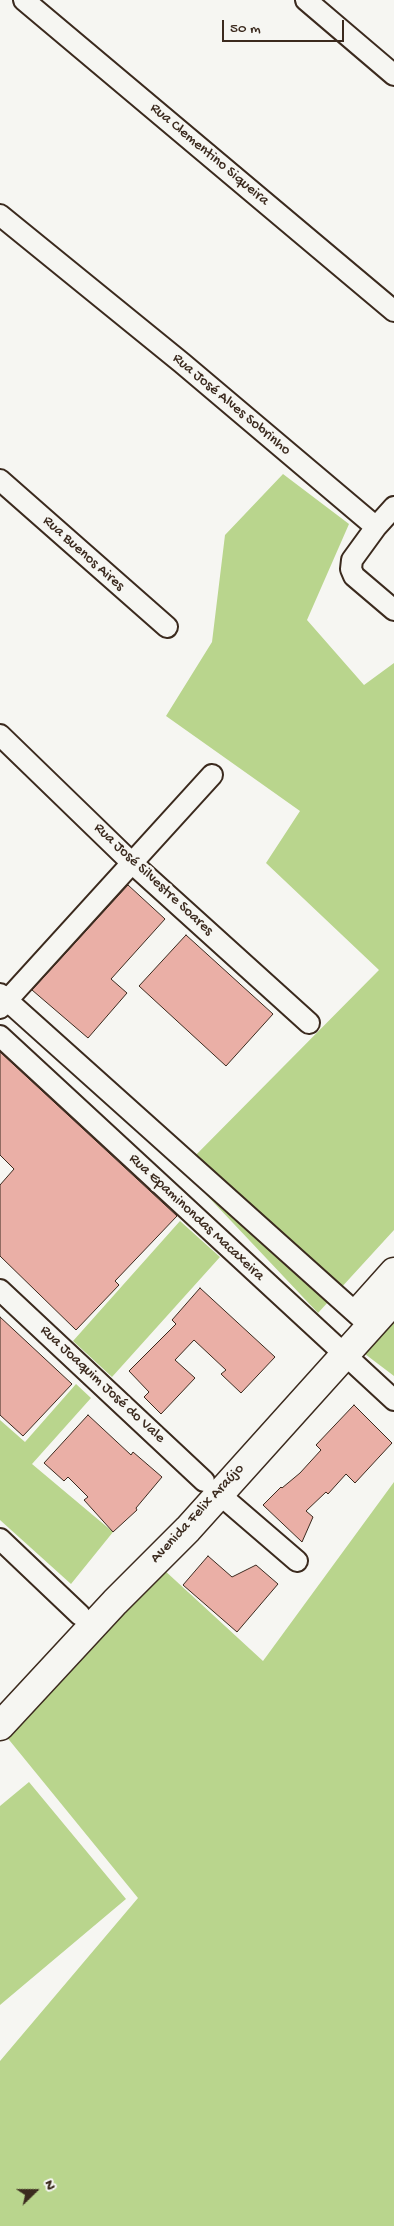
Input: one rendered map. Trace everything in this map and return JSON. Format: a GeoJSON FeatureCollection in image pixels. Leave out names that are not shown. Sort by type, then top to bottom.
{"type":"FeatureCollection","features":[{"type":"Feature","properties":{"kind":"main road","name":"Avenida Felix Araújo"},"geometry":{"type":"LineString","coordinates":[[0,1698],[57,1635],[80,1615],[102,1589],[174,1516],[211,1487],[363,1320],[394,1272]]}},
{"type":"Feature","properties":{"kind":"main road","name":"Avenida Felix Araújo"},"geometry":{"type":"LineString","coordinates":[[363,1320],[394,1300]]}},
{"type":"Feature","properties":{"kind":"main road","name":"Avenida Felix Araújo"},"geometry":{"type":"LineString","coordinates":[[0,1726],[71,1648],[188,1528],[211,1487]]}},
{"type":"Feature","properties":{"kind":"street","name":"Rua Clementino Siqueira"},"geometry":{"type":"LineString","coordinates":[[24,0],[394,311]]}},
{"type":"Feature","properties":{"kind":"street"},"geometry":{"type":"LineString","coordinates":[[306,0],[394,75]]}},
{"type":"Feature","properties":{"kind":"street","name":"Rua José Alves Sobrinho"},"geometry":{"type":"LineString","coordinates":[[0,215],[182,363],[376,527]]}},
{"type":"Feature","properties":{"kind":"street","name":"Rua Buenos Aires"},"geometry":{"type":"LineString","coordinates":[[0,480],[167,628]]}},
{"type":"Feature","properties":{"kind":"street"},"geometry":{"type":"LineString","coordinates":[[394,507],[376,527],[352,560],[351,569],[354,576],[394,610]]}},
{"type":"Feature","properties":{"kind":"street","name":"Rua José Silvestre Soares"},"geometry":{"type":"LineString","coordinates":[[0,735],[132,862],[309,1023]]}},
{"type":"Feature","properties":{"kind":"street"},"geometry":{"type":"LineString","coordinates":[[212,776],[2,1001],[363,1320]]}},
{"type":"Feature","properties":{"kind":"street","name":"Rua Epaminondas Macaxeira"},"geometry":{"type":"LineString","coordinates":[[0,1036],[394,1400]]}},
{"type":"Feature","properties":{"kind":"street","name":"Rua Joaquim José do Vale"},"geometry":{"type":"LineString","coordinates":[[0,1290],[211,1487],[297,1562]]}},
{"type":"Feature","properties":{"kind":"street"},"geometry":{"type":"LineString","coordinates":[[0,1539],[80,1615]]}},
{"type":"Feature","properties":{"kind":"green space"},"geometry":{"type":"Polygon","coordinates":[[[283,474],[349,524],[307,620],[364,685],[394,663],[394,1230],[318,1313],[182,1169],[379,970],[266,863],[300,811],[166,716],[212,642],[225,535],[283,474]]]}},
{"type":"Feature","properties":{"kind":"green space"},"geometry":{"type":"Polygon","coordinates":[[[180,1221],[220,1257],[112,1377],[73,1341],[180,1221]]]}},
{"type":"Feature","properties":{"kind":"green space"},"geometry":{"type":"Polygon","coordinates":[[[394,1315],[394,1376],[365,1354],[394,1315]]]}},
{"type":"Feature","properties":{"kind":"green space"},"geometry":{"type":"Polygon","coordinates":[[[76,1384],[91,1398],[32,1464],[113,1532],[71,1584],[0,1520],[0,1420],[25,1442],[76,1384]]]}},
{"type":"Feature","properties":{"kind":"green space"},"geometry":{"type":"Polygon","coordinates":[[[394,1482],[394,2226],[0,2226],[0,2061],[138,1898],[1,1730],[163,1569],[263,1661],[394,1482]]]}},
{"type":"Feature","properties":{"kind":"green space"},"geometry":{"type":"Polygon","coordinates":[[[29,1782],[126,1899],[0,2005],[0,1806],[29,1782]]]}},
{"type":"Feature","properties":{"kind":"building"},"geometry":{"type":"Polygon","coordinates":[[[128,885],[165,919],[111,979],[127,993],[88,1038],[32,990],[128,885]]]}},
{"type":"Feature","properties":{"kind":"building"},"geometry":{"type":"Polygon","coordinates":[[[186,935],[273,1014],[226,1066],[139,986],[186,935]]]}},
{"type":"Feature","properties":{"kind":"building"},"geometry":{"type":"Polygon","coordinates":[[[0,1052],[177,1216],[115,1281],[119,1285],[76,1330],[0,1256],[0,1185],[14,1169],[0,1155],[0,1052]]]}},
{"type":"Feature","properties":{"kind":"building"},"geometry":{"type":"Polygon","coordinates":[[[200,1288],[275,1357],[241,1393],[221,1374],[226,1370],[194,1340],[175,1360],[195,1378],[161,1414],[144,1397],[149,1392],[129,1371],[176,1324],[172,1320],[200,1288]]]}},
{"type":"Feature","properties":{"kind":"building"},"geometry":{"type":"Polygon","coordinates":[[[0,1317],[72,1384],[23,1436],[0,1415],[0,1317]]]}},
{"type":"Feature","properties":{"kind":"building"},"geometry":{"type":"Polygon","coordinates":[[[354,1405],[392,1443],[355,1483],[346,1474],[328,1494],[326,1492],[306,1511],[313,1517],[302,1542],[263,1505],[281,1487],[300,1473],[321,1450],[316,1445],[354,1405]]]}},
{"type":"Feature","properties":{"kind":"building"},"geometry":{"type":"Polygon","coordinates":[[[88,1415],[131,1455],[133,1452],[162,1477],[136,1508],[137,1510],[113,1532],[84,1500],[88,1497],[68,1477],[64,1481],[44,1463],[88,1415]]]}},
{"type":"Feature","properties":{"kind":"building"},"geometry":{"type":"Polygon","coordinates":[[[208,1556],[232,1577],[256,1565],[278,1584],[237,1632],[183,1585],[208,1556]]]}}]}
